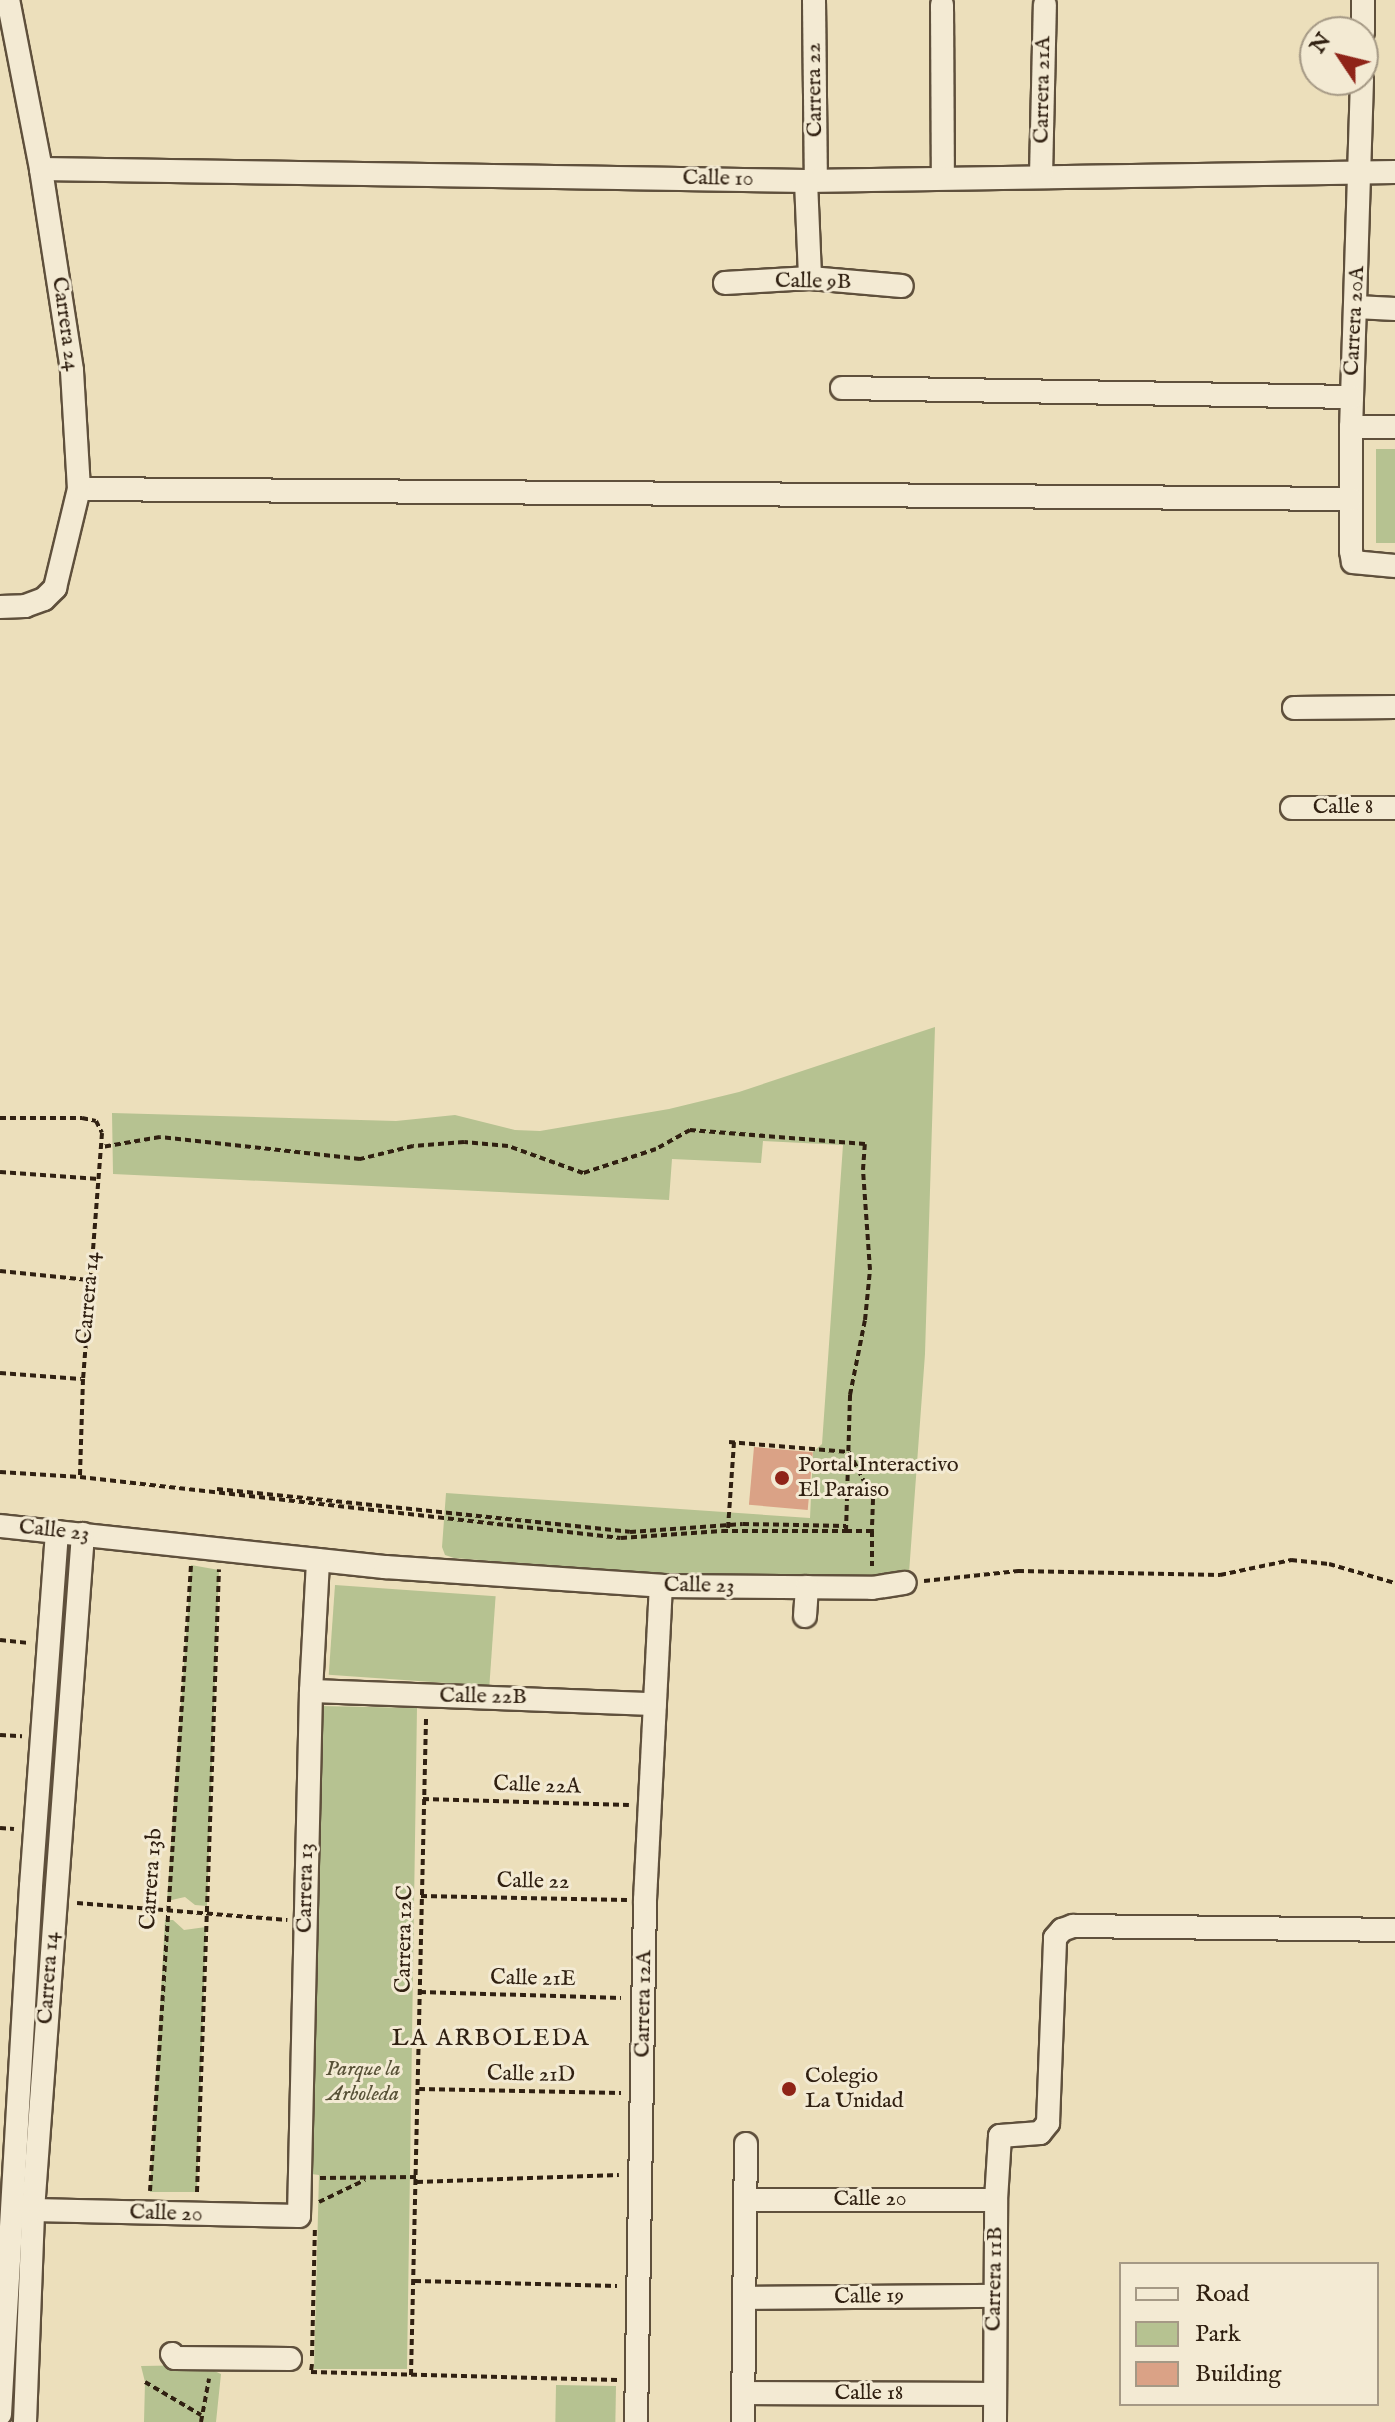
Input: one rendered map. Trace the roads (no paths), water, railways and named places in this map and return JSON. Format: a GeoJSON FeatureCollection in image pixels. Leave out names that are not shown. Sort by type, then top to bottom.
{"type":"FeatureCollection","features":[{"type":"Feature","properties":{"kind":"street","name":"Carrera 24"},"geometry":{"type":"LineString","coordinates":[[0,607],[34,603],[44,599],[55,588],[79,489],[72,370],[41,169],[8,0]]}},
{"type":"Feature","properties":{"kind":"street","name":"Carrera 22"},"geometry":{"type":"LineString","coordinates":[[810,278],[814,0]]}},
{"type":"Feature","properties":{"kind":"street"},"geometry":{"type":"LineString","coordinates":[[942,5],[943,177]]}},
{"type":"Feature","properties":{"kind":"street","name":"Carrera 21A"},"geometry":{"type":"LineString","coordinates":[[1041,176],[1045,5]]}},
{"type":"Feature","properties":{"kind":"street","name":"Carrera 20A"},"geometry":{"type":"LineString","coordinates":[[1362,96],[1351,427],[1353,562],[1395,566]]}},
{"type":"Feature","properties":{"kind":"street","name":"Calle 10"},"geometry":{"type":"LineString","coordinates":[[41,169],[811,180],[1361,170],[1395,172]]}},
{"type":"Feature","properties":{"kind":"street","name":"Calle 9B"},"geometry":{"type":"LineString","coordinates":[[725,283],[810,278],[902,286]]}},
{"type":"Feature","properties":{"kind":"street"},"geometry":{"type":"LineString","coordinates":[[1356,307],[1395,309]]}},
{"type":"Feature","properties":{"kind":"street"},"geometry":{"type":"LineString","coordinates":[[842,388],[1352,397]]}},
{"type":"Feature","properties":{"kind":"street"},"geometry":{"type":"LineString","coordinates":[[1351,427],[1395,427]]}},
{"type":"Feature","properties":{"kind":"street"},"geometry":{"type":"LineString","coordinates":[[79,489],[1351,499]]}},
{"type":"Feature","properties":{"kind":"street"},"geometry":{"type":"LineString","coordinates":[[1294,708],[1395,707]]}},
{"type":"Feature","properties":{"kind":"street","name":"Calle 8"},"geometry":{"type":"LineString","coordinates":[[1292,808],[1395,808]]}},
{"type":"Feature","properties":{"kind":"street","name":"Calle 23"},"geometry":{"type":"LineString","coordinates":[[0,1526],[318,1560],[661,1586],[872,1588],[905,1583]]}},
{"type":"Feature","properties":{"kind":"street","name":"Carrera 14"},"geometry":{"type":"LineString","coordinates":[[0,2414],[57,1532]]}},
{"type":"Feature","properties":{"kind":"street","name":"Carrera 14"},"geometry":{"type":"LineString","coordinates":[[25,2422],[15,2212],[54,1901],[83,1534]]}},
{"type":"Feature","properties":{"kind":"street","name":"Carrera 13"},"geometry":{"type":"LineString","coordinates":[[305,2210],[305,1921],[318,1560]]}},
{"type":"Feature","properties":{"kind":"street","name":"Carrera 12A"},"geometry":{"type":"LineString","coordinates":[[636,2422],[645,1900],[661,1586]]}},
{"type":"Feature","properties":{"kind":"street"},"geometry":{"type":"LineString","coordinates":[[805,1616],[807,1587]]}},
{"type":"Feature","properties":{"kind":"street","name":"Calle 22B"},"geometry":{"type":"LineString","coordinates":[[311,1691],[426,1697],[562,1698],[655,1704]]}},
{"type":"Feature","properties":{"kind":"street","name":"Carrera 11B"},"geometry":{"type":"LineString","coordinates":[[995,2422],[994,2296],[1000,2136],[1040,2133],[1048,2123],[1055,1938],[1062,1930],[1073,1926],[1395,1930]]}},
{"type":"Feature","properties":{"kind":"street"},"geometry":{"type":"LineString","coordinates":[[743,2422],[746,2144]]}},
{"type":"Feature","properties":{"kind":"street","name":"Calle 20"},"geometry":{"type":"LineString","coordinates":[[745,2200],[996,2200]]}},
{"type":"Feature","properties":{"kind":"street","name":"Calle 20"},"geometry":{"type":"LineString","coordinates":[[15,2212],[196,2215],[305,2210]]}},
{"type":"Feature","properties":{"kind":"street","name":"Calle 19"},"geometry":{"type":"LineString","coordinates":[[744,2298],[994,2296]]}},
{"type":"Feature","properties":{"kind":"street"},"geometry":{"type":"LineString","coordinates":[[172,2354],[175,2358],[290,2359]]}},
{"type":"Feature","properties":{"kind":"street","name":"Calle 18"},"geometry":{"type":"LineString","coordinates":[[744,2393],[994,2394]]}},
{"type":"Feature","properties":{"kind":"place","name":"Portal Interactivo El Paraiso"},"geometry":{"type":"Point","coordinates":[782,1478]}},
{"type":"Feature","properties":{"kind":"place","name":"Colegio La Unidad"},"geometry":{"type":"Point","coordinates":[789,2089]}},
{"type":"Feature","properties":{"kind":"district","name":"LA ARBOLEDA"},"geometry":{"type":"Point","coordinates":[491,2039]}},
{"type":"Feature","properties":{"kind":"park label","name":"Parque la Arboleda"},"geometry":{"type":"Point","coordinates":[363,2082]}}]}
